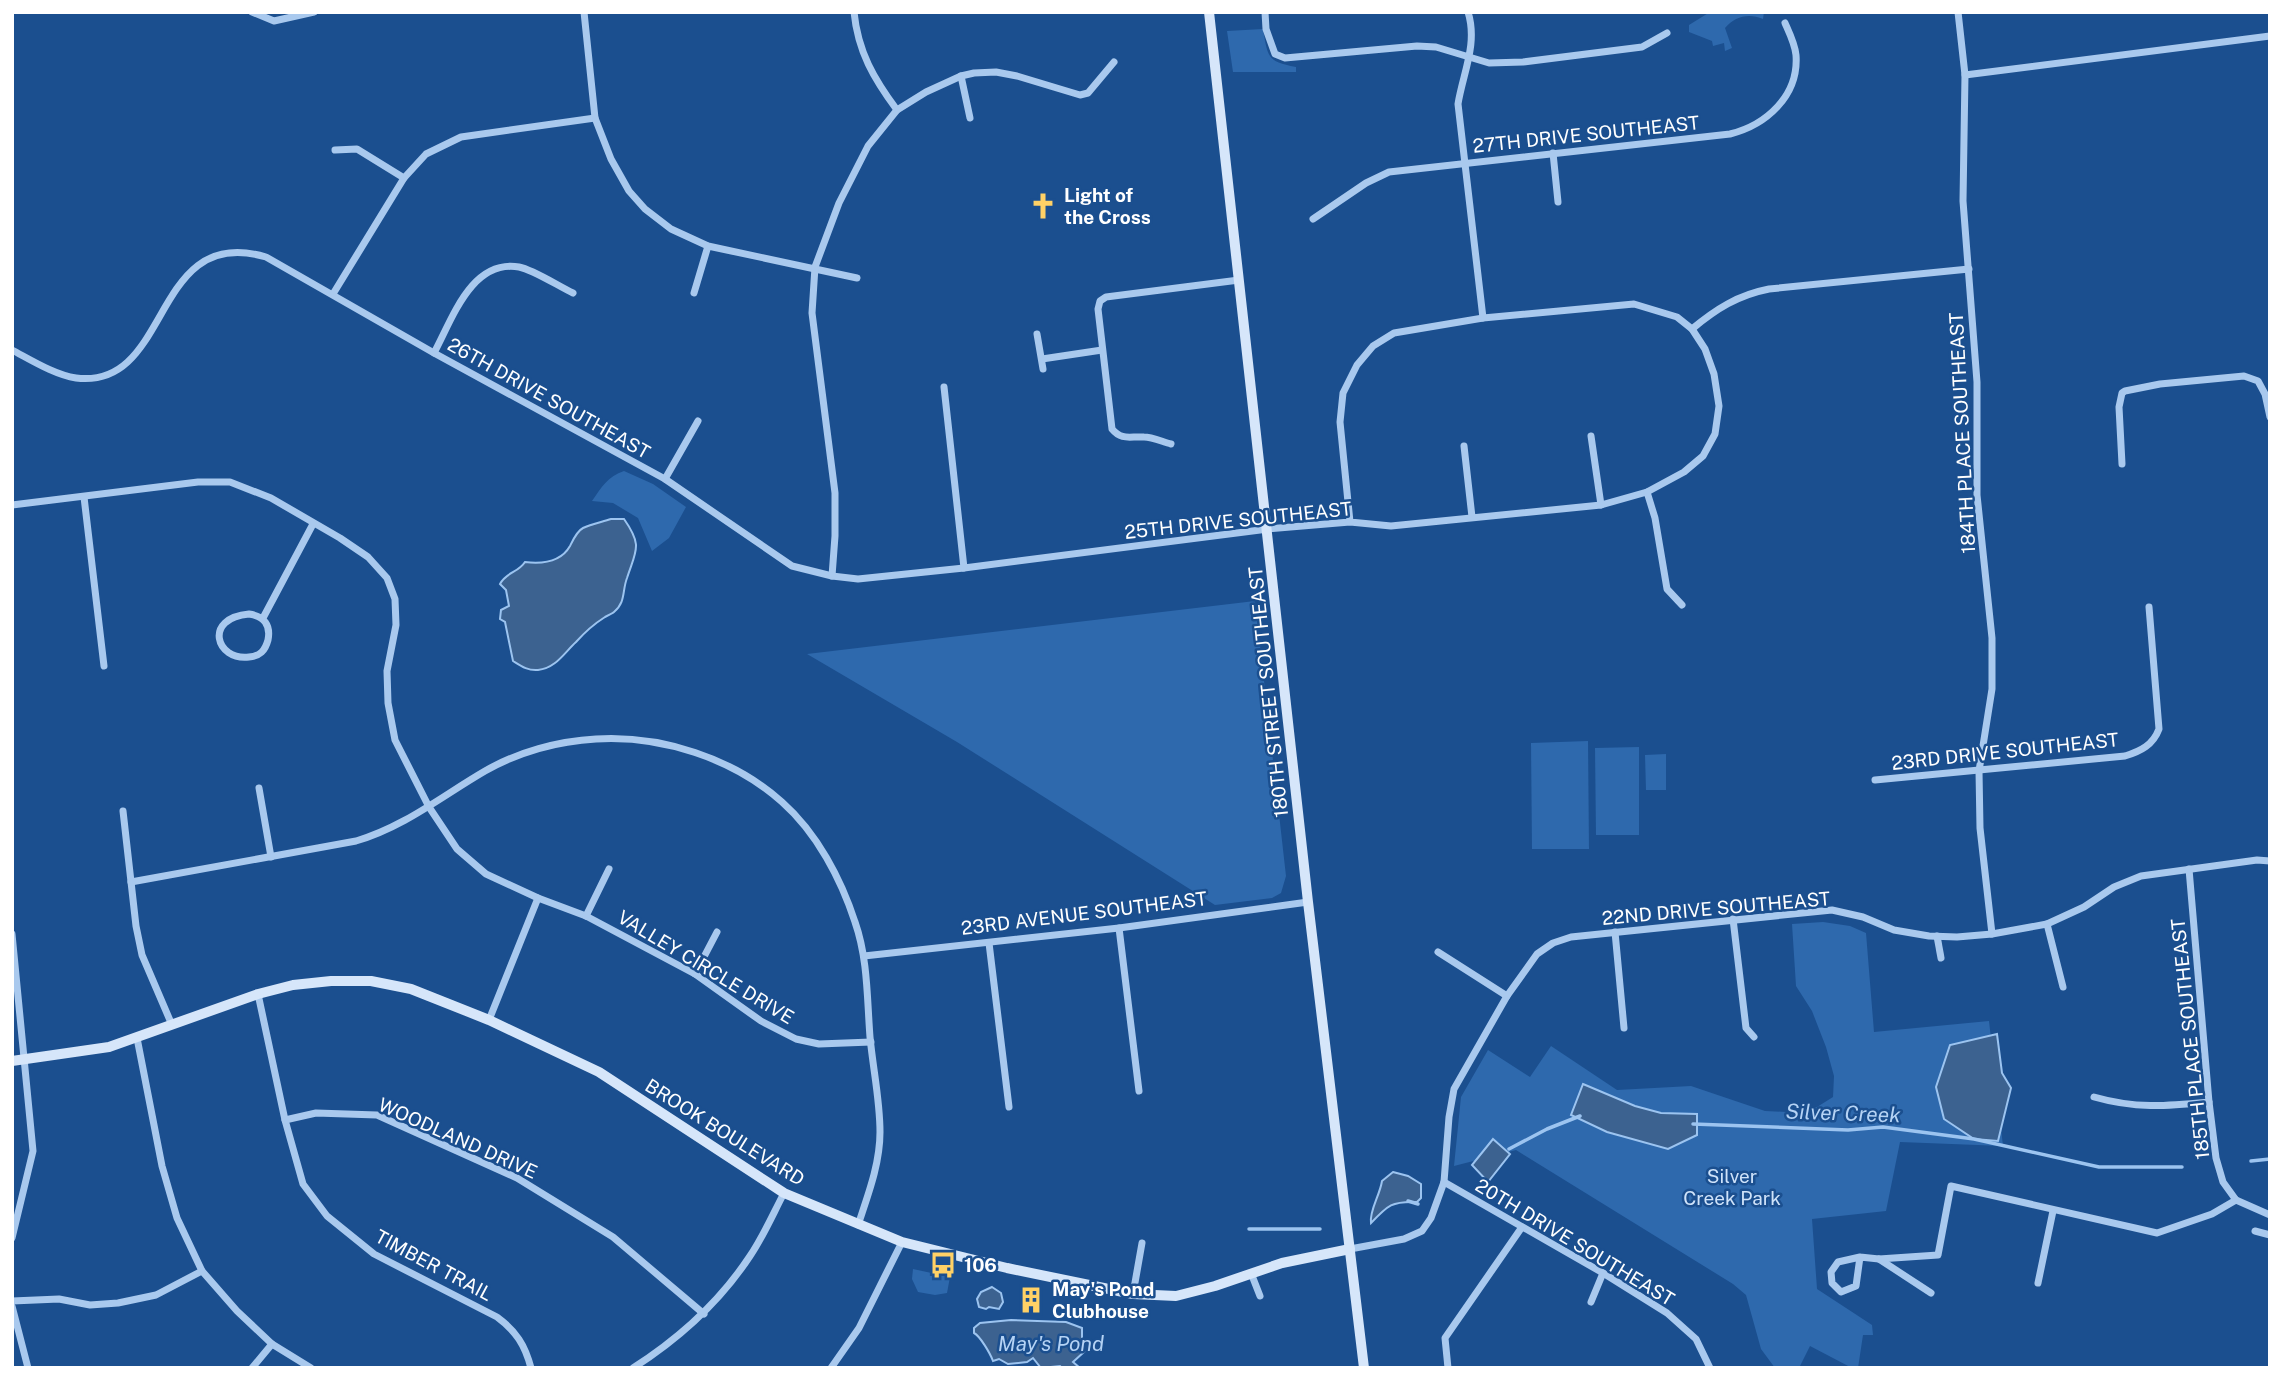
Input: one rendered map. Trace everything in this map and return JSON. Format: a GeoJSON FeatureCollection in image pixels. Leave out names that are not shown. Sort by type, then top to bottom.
{"type":"FeatureCollection","features":[{"type":"Feature","properties":{"kind":"street"},"geometry":{"type":"LineString","coordinates":[[252,12],[274,22],[314,12]]}},
{"type":"Feature","properties":{"kind":"street"},"geometry":{"type":"LineString","coordinates":[[584,12],[595,118],[611,159],[629,191],[645,209],[671,229],[708,246],[858,278]]}},
{"type":"Feature","properties":{"kind":"street"},"geometry":{"type":"LineString","coordinates":[[854,12],[862,55],[878,85],[897,110]]}},
{"type":"Feature","properties":{"kind":"street","name":"180TH STREET SOUTHEAST"},"geometry":{"type":"LineString","coordinates":[[1209,12],[1308,902],[1364,1368]]}},
{"type":"Feature","properties":{"kind":"street"},"geometry":{"type":"LineString","coordinates":[[1265,12],[1266,29],[1275,54],[1285,58],[1417,46],[1436,47],[1489,63],[1523,62],[1642,47],[1667,33]]}},
{"type":"Feature","properties":{"kind":"street"},"geometry":{"type":"LineString","coordinates":[[1468,12],[1473,26],[1470,58],[1461,83],[1458,104],[1483,318]]}},
{"type":"Feature","properties":{"kind":"street","name":"184TH PLACE SOUTHEAST"},"geometry":{"type":"LineString","coordinates":[[1958,12],[1965,75],[1963,201],[1977,382],[1977,495],[1992,638],[1992,689],[1979,771],[1980,828],[1992,934]]}},
{"type":"Feature","properties":{"kind":"street","name":"27TH DRIVE SOUTHEAST"},"geometry":{"type":"LineString","coordinates":[[1313,219],[1366,183],[1389,172],[1730,134],[1749,129],[1768,117],[1793,82],[1796,54],[1785,23]]}},
{"type":"Feature","properties":{"kind":"street"},"geometry":{"type":"LineString","coordinates":[[1965,75],[2270,36]]}},
{"type":"Feature","properties":{"kind":"street"},"geometry":{"type":"LineString","coordinates":[[832,576],[835,493],[812,313],[815,267],[839,203],[868,146],[897,110],[926,92],[961,76],[996,72],[1080,95],[1088,93],[1114,62]]}},
{"type":"Feature","properties":{"kind":"street"},"geometry":{"type":"LineString","coordinates":[[961,76],[970,118]]}},
{"type":"Feature","properties":{"kind":"street"},"geometry":{"type":"LineString","coordinates":[[333,294],[404,178],[426,154],[461,137],[595,118]]}},
{"type":"Feature","properties":{"kind":"street"},"geometry":{"type":"LineString","coordinates":[[335,150],[357,149],[404,178]]}},
{"type":"Feature","properties":{"kind":"street"},"geometry":{"type":"LineString","coordinates":[[1553,153],[1558,202]]}},
{"type":"Feature","properties":{"kind":"street"},"geometry":{"type":"LineString","coordinates":[[694,293],[708,246]]}},
{"type":"Feature","properties":{"kind":"street","name":"26TH DRIVE SOUTHEAST"},"geometry":{"type":"LineString","coordinates":[[13,352],[77,378],[96,377],[115,371],[130,360],[150,336],[178,286],[197,264],[215,255],[247,251],[266,257],[434,353],[665,479],[792,566],[832,576]]}},
{"type":"Feature","properties":{"kind":"street"},"geometry":{"type":"LineString","coordinates":[[434,353],[470,286],[486,273],[502,267],[520,267],[573,293]]}},
{"type":"Feature","properties":{"kind":"street"},"geometry":{"type":"LineString","coordinates":[[1350,522],[1340,422],[1343,393],[1361,360],[1373,346],[1394,333],[1483,318],[1634,303],[1677,317],[1692,329],[1717,309],[1749,293],[1969,269]]}},
{"type":"Feature","properties":{"kind":"street"},"geometry":{"type":"LineString","coordinates":[[1171,444],[1145,437],[1127,438],[1117,435],[1112,429],[1098,309],[1100,301],[1106,297],[1240,280]]}},
{"type":"Feature","properties":{"kind":"street","name":"25TH DRIVE SOUTHEAST"},"geometry":{"type":"LineString","coordinates":[[832,576],[858,579],[964,568],[1268,529],[1350,522],[1391,526],[1601,505],[1647,492],[1684,472],[1703,456],[1715,434],[1719,406],[1714,374],[1705,349],[1692,329]]}},
{"type":"Feature","properties":{"kind":"street"},"geometry":{"type":"LineString","coordinates":[[1037,334],[1043,369]]}},
{"type":"Feature","properties":{"kind":"street"},"geometry":{"type":"LineString","coordinates":[[1042,359],[1102,349]]}},
{"type":"Feature","properties":{"kind":"street"},"geometry":{"type":"LineString","coordinates":[[2122,464],[2119,407],[2122,393],[2160,384],[2244,376],[2258,381],[2270,417]]}},
{"type":"Feature","properties":{"kind":"street"},"geometry":{"type":"LineString","coordinates":[[944,387],[964,568]]}},
{"type":"Feature","properties":{"kind":"street"},"geometry":{"type":"LineString","coordinates":[[665,479],[698,421]]}},
{"type":"Feature","properties":{"kind":"street"},"geometry":{"type":"LineString","coordinates":[[1591,436],[1601,505]]}},
{"type":"Feature","properties":{"kind":"street"},"geometry":{"type":"LineString","coordinates":[[1464,446],[1472,517]]}},
{"type":"Feature","properties":{"kind":"street"},"geometry":{"type":"LineString","coordinates":[[12,505],[198,482],[230,482],[271,498],[313,524],[263,618],[269,634],[266,648],[261,654],[242,658],[232,656],[225,650],[220,634],[226,620],[249,614],[263,618]]}},
{"type":"Feature","properties":{"kind":"street"},"geometry":{"type":"LineString","coordinates":[[1647,492],[1655,518],[1667,589],[1682,605]]}},
{"type":"Feature","properties":{"kind":"street"},"geometry":{"type":"LineString","coordinates":[[84,497],[104,666]]}},
{"type":"Feature","properties":{"kind":"street","name":"VALLEY CIRCLE DRIVE"},"geometry":{"type":"LineString","coordinates":[[313,524],[368,557],[387,578],[395,600],[396,625],[387,671],[387,703],[395,740],[429,807],[457,849],[486,874],[586,916],[695,974],[761,1021],[796,1039],[819,1044],[871,1042]]}},
{"type":"Feature","properties":{"kind":"street","name":"23RD DRIVE SOUTHEAST"},"geometry":{"type":"LineString","coordinates":[[1875,780],[2125,756],[2140,751],[2153,740],[2159,729],[2160,719],[2149,607]]}},
{"type":"Feature","properties":{"kind":"street"},"geometry":{"type":"LineString","coordinates":[[131,882],[356,841],[384,833],[486,770],[526,751],[596,739],[678,746],[745,776],[782,802],[827,857],[856,923],[864,956],[880,1134],[873,1179],[858,1224]]}},
{"type":"Feature","properties":{"kind":"street"},"geometry":{"type":"LineString","coordinates":[[260,788],[271,857]]}},
{"type":"Feature","properties":{"kind":"street"},"geometry":{"type":"LineString","coordinates":[[124,811],[136,926],[142,955],[172,1025]]}},
{"type":"Feature","properties":{"kind":"street","name":"22ND DRIVE SOUTHEAST"},"geometry":{"type":"LineString","coordinates":[[1350,1248],[1404,1239],[1422,1231],[1431,1218],[1444,1182],[1454,1089],[1507,996],[1536,954],[1553,943],[1571,937],[1832,910],[1863,917],[1894,930],[1937,936],[1992,934],[2047,924],[2084,907],[2114,887],[2141,876],[2270,861]]}},
{"type":"Feature","properties":{"kind":"street"},"geometry":{"type":"LineString","coordinates":[[586,916],[609,869]]}},
{"type":"Feature","properties":{"kind":"street","name":"185TH PLACE SOUTHEAST"},"geometry":{"type":"LineString","coordinates":[[2189,870],[2208,1102],[2216,1158],[2223,1182],[2236,1200]]}},
{"type":"Feature","properties":{"kind":"street"},"geometry":{"type":"LineString","coordinates":[[489,1020],[538,898]]}},
{"type":"Feature","properties":{"kind":"street","name":"23RD AVENUE SOUTHEAST"},"geometry":{"type":"LineString","coordinates":[[864,956],[1119,928],[1308,902]]}},
{"type":"Feature","properties":{"kind":"street"},"geometry":{"type":"LineString","coordinates":[[1733,919],[1746,1028],[1754,1037]]}},
{"type":"Feature","properties":{"kind":"street"},"geometry":{"type":"LineString","coordinates":[[2047,924],[2063,987]]}},
{"type":"Feature","properties":{"kind":"street"},"geometry":{"type":"LineString","coordinates":[[1119,928],[1139,1091]]}},
{"type":"Feature","properties":{"kind":"street"},"geometry":{"type":"LineString","coordinates":[[695,974],[718,932]]}},
{"type":"Feature","properties":{"kind":"street"},"geometry":{"type":"LineString","coordinates":[[1615,932],[1624,1028]]}},
{"type":"Feature","properties":{"kind":"street"},"geometry":{"type":"LineString","coordinates":[[12,934],[33,1151],[12,1238]]}},
{"type":"Feature","properties":{"kind":"street"},"geometry":{"type":"LineString","coordinates":[[1937,936],[1941,958]]}},
{"type":"Feature","properties":{"kind":"street"},"geometry":{"type":"LineString","coordinates":[[989,943],[1009,1107]]}},
{"type":"Feature","properties":{"kind":"street"},"geometry":{"type":"LineString","coordinates":[[1438,952],[1507,996]]}},
{"type":"Feature","properties":{"kind":"street","name":"BROOK BOULEVARD"},"geometry":{"type":"LineString","coordinates":[[137,1038],[258,994],[293,985],[371,981],[411,989],[489,1020],[599,1072],[784,1193],[902,1242],[1007,1268],[1133,1294],[1176,1296],[1282,1263],[1350,1248]]}},
{"type":"Feature","properties":{"kind":"street","name":"TIMBER TRAIL"},"geometry":{"type":"LineString","coordinates":[[258,994],[285,1120],[303,1184],[327,1216],[374,1254],[497,1317],[512,1329],[526,1349],[531,1368]]}},
{"type":"Feature","properties":{"kind":"street"},"geometry":{"type":"LineString","coordinates":[[12,1061],[109,1047],[137,1038],[162,1166],[177,1218],[202,1271],[237,1311],[272,1344],[311,1368]]}},
{"type":"Feature","properties":{"kind":"street"},"geometry":{"type":"LineString","coordinates":[[2094,1097],[2115,1103],[2151,1107],[2208,1102]]}},
{"type":"Feature","properties":{"kind":"street","name":"WOODLAND DRIVE"},"geometry":{"type":"LineString","coordinates":[[285,1120],[316,1113],[377,1115],[517,1178],[613,1237],[704,1314]]}},
{"type":"Feature","properties":{"kind":"street","name":"20TH DRIVE SOUTHEAST"},"geometry":{"type":"LineString","coordinates":[[1444,1182],[1667,1313],[1696,1339],[1710,1368]]}},
{"type":"Feature","properties":{"kind":"street"},"geometry":{"type":"LineString","coordinates":[[1860,1257],[1856,1286],[1841,1292],[1832,1283],[1831,1272],[1838,1262],[1860,1257],[1879,1259],[1938,1255],[1951,1186],[2157,1233],[2212,1214],[2236,1200],[2260,1213],[2270,1215]]}},
{"type":"Feature","properties":{"kind":"street"},"geometry":{"type":"LineString","coordinates":[[633,1368],[667,1347],[704,1314],[751,1255],[784,1193]]}},
{"type":"Feature","properties":{"kind":"street"},"geometry":{"type":"LineString","coordinates":[[2038,1283],[2053,1211]]}},
{"type":"Feature","properties":{"kind":"street"},"geometry":{"type":"LineString","coordinates":[[1448,1368],[1445,1338],[1522,1227]]}},
{"type":"Feature","properties":{"kind":"street"},"geometry":{"type":"LineString","coordinates":[[2255,1231],[2270,1235]]}},
{"type":"Feature","properties":{"kind":"street"},"geometry":{"type":"LineString","coordinates":[[831,1368],[859,1328],[902,1242]]}},
{"type":"Feature","properties":{"kind":"street"},"geometry":{"type":"LineString","coordinates":[[1133,1294],[1142,1243]]}},
{"type":"Feature","properties":{"kind":"street"},"geometry":{"type":"LineString","coordinates":[[1879,1259],[1931,1293]]}},
{"type":"Feature","properties":{"kind":"street"},"geometry":{"type":"LineString","coordinates":[[28,1368],[12,1303],[59,1299],[90,1306],[118,1303],[156,1295],[202,1271]]}},
{"type":"Feature","properties":{"kind":"street"},"geometry":{"type":"LineString","coordinates":[[1251,1273],[1260,1297]]}},
{"type":"Feature","properties":{"kind":"street"},"geometry":{"type":"LineString","coordinates":[[1591,1302],[1603,1273]]}},
{"type":"Feature","properties":{"kind":"street"},"geometry":{"type":"LineString","coordinates":[[252,1368],[272,1344]]}},
{"type":"Feature","properties":{"kind":"green space"},"geometry":{"type":"Polygon","coordinates":[[[1710,12],[1764,12],[1763,19],[1742,17],[1725,28],[1732,48],[1725,51],[1724,43],[1713,46],[1712,41],[1689,32],[1689,25],[1710,12]]]}},
{"type":"Feature","properties":{"kind":"green space"},"geometry":{"type":"Polygon","coordinates":[[[1263,29],[1270,57],[1279,63],[1296,67],[1296,72],[1233,72],[1227,31],[1263,29]]]}},
{"type":"Feature","properties":{"kind":"green space"},"geometry":{"type":"Polygon","coordinates":[[[624,471],[653,484],[686,507],[669,538],[652,551],[638,518],[613,503],[592,501],[609,479],[624,471]]]}},
{"type":"Feature","properties":{"kind":"green space"},"geometry":{"type":"Polygon","coordinates":[[[1255,601],[1286,876],[1281,893],[1272,898],[1215,905],[957,742],[807,654],[1255,601]]]}},
{"type":"Feature","properties":{"kind":"green space"},"geometry":{"type":"Polygon","coordinates":[[[1588,741],[1589,849],[1532,849],[1531,743],[1588,741]]]}},
{"type":"Feature","properties":{"kind":"green space"},"geometry":{"type":"Polygon","coordinates":[[[1639,747],[1639,835],[1596,835],[1595,748],[1639,747]]]}},
{"type":"Feature","properties":{"kind":"green space"},"geometry":{"type":"Polygon","coordinates":[[[1666,754],[1666,790],[1646,790],[1645,755],[1666,754]]]}},
{"type":"Feature","properties":{"kind":"green space","name":"Silver Creek Park"},"geometry":{"type":"Polygon","coordinates":[[[1823,922],[1850,926],[1866,933],[1874,1032],[1989,1021],[2003,1146],[1900,1142],[1886,1211],[1812,1219],[1817,1289],[1872,1325],[1873,1335],[1863,1335],[1858,1368],[1852,1368],[1810,1346],[1799,1368],[1775,1368],[1761,1349],[1746,1295],[1733,1284],[1516,1150],[1454,1166],[1461,1097],[1488,1050],[1530,1077],[1551,1046],[1617,1090],[1691,1086],[1765,1111],[1787,1112],[1817,1107],[1833,1097],[1834,1076],[1812,1011],[1796,986],[1792,924],[1823,922]]]}},
{"type":"Feature","properties":{"kind":"green space"},"geometry":{"type":"Polygon","coordinates":[[[913,1269],[950,1277],[947,1293],[935,1295],[918,1292],[912,1279],[913,1269]]]}},
{"type":"Feature","properties":{"kind":"water"},"geometry":{"type":"Polygon","coordinates":[[[611,519],[624,519],[636,542],[635,554],[618,608],[589,629],[550,666],[531,670],[513,661],[505,622],[500,619],[501,610],[509,606],[506,590],[500,584],[525,562],[538,563],[562,556],[581,529],[611,519]]]}},
{"type":"Feature","properties":{"kind":"water"},"geometry":{"type":"Polygon","coordinates":[[[1997,1034],[2002,1073],[2011,1088],[1998,1141],[1974,1139],[1944,1119],[1936,1087],[1950,1045],[1997,1034]]]}},
{"type":"Feature","properties":{"kind":"water"},"geometry":{"type":"Polygon","coordinates":[[[1583,1084],[1635,1106],[1661,1113],[1697,1114],[1697,1135],[1668,1149],[1607,1132],[1571,1115],[1583,1084]]]}},
{"type":"Feature","properties":{"kind":"water"},"geometry":{"type":"Polygon","coordinates":[[[1493,1139],[1510,1154],[1488,1182],[1472,1165],[1493,1139]]]}},
{"type":"Feature","properties":{"kind":"water"},"geometry":{"type":"Polygon","coordinates":[[[1393,1172],[1408,1176],[1421,1184],[1421,1198],[1417,1202],[1391,1205],[1371,1223],[1382,1181],[1393,1172]]]}},
{"type":"Feature","properties":{"kind":"water"},"geometry":{"type":"Polygon","coordinates":[[[992,1287],[1001,1293],[1003,1302],[999,1309],[979,1307],[977,1299],[981,1292],[992,1287]]]}},
{"type":"Feature","properties":{"kind":"water","name":"May's Pond"},"geometry":{"type":"Polygon","coordinates":[[[1011,1320],[1066,1322],[1082,1328],[1082,1346],[1085,1351],[1073,1362],[1080,1368],[1041,1368],[1033,1358],[1027,1362],[1008,1364],[999,1359],[993,1361],[985,1345],[974,1333],[974,1328],[980,1323],[1011,1320]]]}},
{"type":"Feature","properties":{"kind":"waterway","name":"Silver Creek"},"geometry":{"type":"LineString","coordinates":[[1509,1149],[1547,1129],[1580,1116]]}},
{"type":"Feature","properties":{"kind":"waterway","name":"Silver Creek"},"geometry":{"type":"LineString","coordinates":[[1693,1124],[1848,1130],[1883,1127],[1974,1139],[2099,1167],[2182,1167]]}},
{"type":"Feature","properties":{"kind":"waterway","name":"Silver Creek"},"geometry":{"type":"LineString","coordinates":[[2251,1161],[2270,1159]]}},
{"type":"Feature","properties":{"kind":"waterway","name":"Silver Creek"},"geometry":{"type":"LineString","coordinates":[[1408,1201],[1418,1204]]}},
{"type":"Feature","properties":{"kind":"waterway","name":"Silver Creek"},"geometry":{"type":"LineString","coordinates":[[1249,1229],[1320,1229]]}},
{"type":"Feature","properties":{"kind":"place","name":"Light of the Cross"},"geometry":{"type":"Point","coordinates":[1043,206]}},
{"type":"Feature","properties":{"kind":"place","name":"106"},"geometry":{"type":"Point","coordinates":[943,1265]}},
{"type":"Feature","properties":{"kind":"place","name":"May's Pond Clubhouse"},"geometry":{"type":"Point","coordinates":[1031,1300]}}]}
